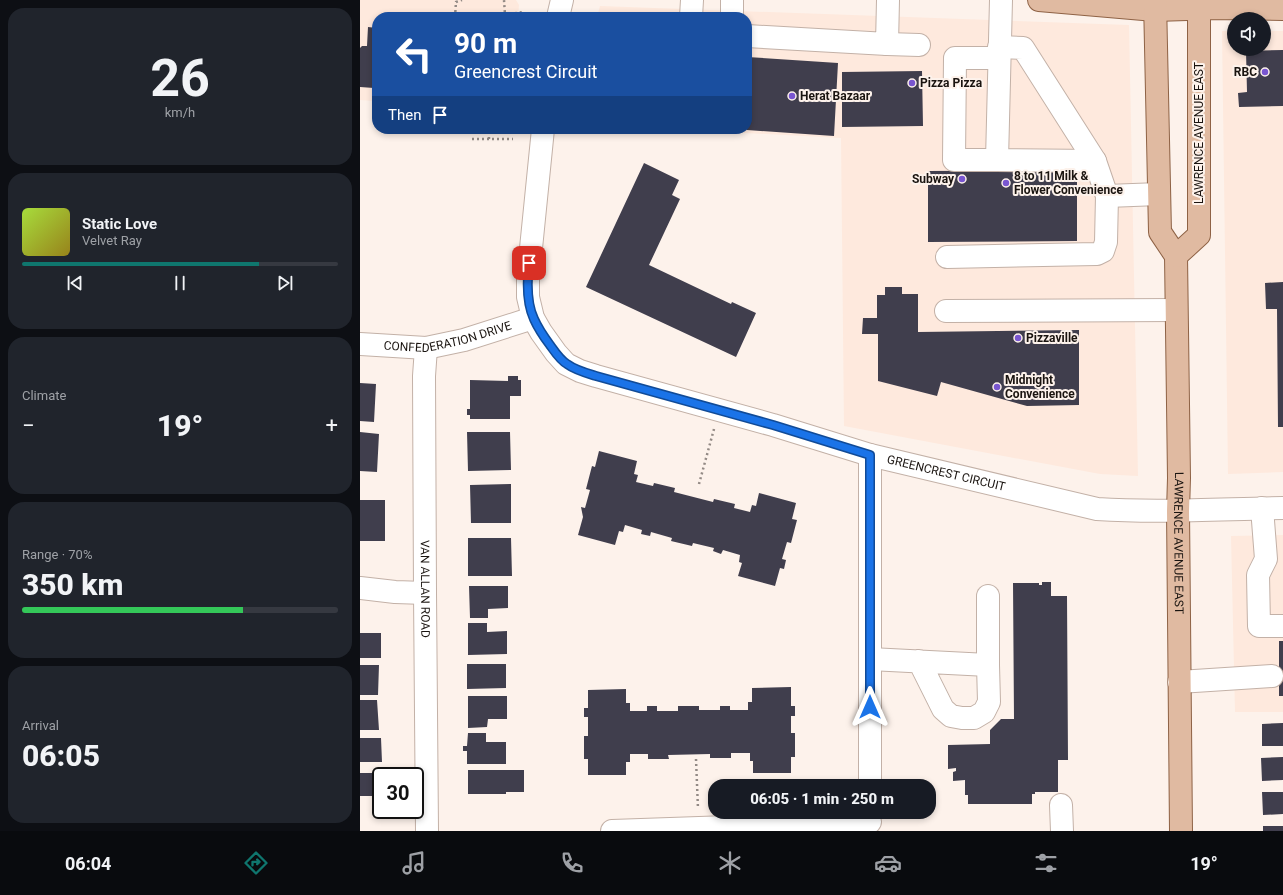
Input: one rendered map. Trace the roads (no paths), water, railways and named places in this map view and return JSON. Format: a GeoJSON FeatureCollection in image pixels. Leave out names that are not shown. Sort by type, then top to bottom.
{"type":"FeatureCollection","features":[{"type":"Feature","properties":{"kind":"main road"},"geometry":{"type":"LineString","coordinates":[[1039,0],[1155,5],[1199,4],[1283,9]]}},
{"type":"Feature","properties":{"kind":"main road","name":"LAWRENCE AVENUE EAST"},"geometry":{"type":"LineString","coordinates":[[1181,831],[1176,256],[1199,235],[1199,4]]}},
{"type":"Feature","properties":{"kind":"main road"},"geometry":{"type":"LineString","coordinates":[[1155,5],[1160,232],[1176,256]]}},
{"type":"Feature","properties":{"kind":"street"},"geometry":{"type":"LineString","coordinates":[[559,12],[562,0]]}},
{"type":"Feature","properties":{"kind":"street"},"geometry":{"type":"LineString","coordinates":[[691,12],[692,0]]}},
{"type":"Feature","properties":{"kind":"street"},"geometry":{"type":"LineString","coordinates":[[732,0],[732,12]]}},
{"type":"Feature","properties":{"kind":"street"},"geometry":{"type":"LineString","coordinates":[[887,44],[888,0]]}},
{"type":"Feature","properties":{"kind":"street"},"geometry":{"type":"LineString","coordinates":[[997,160],[1000,0]]}},
{"type":"Feature","properties":{"kind":"street"},"geometry":{"type":"LineString","coordinates":[[752,36],[918,45]]}},
{"type":"Feature","properties":{"kind":"street"},"geometry":{"type":"LineString","coordinates":[[947,257],[1097,254],[1103,251],[1106,242],[1106,196],[1095,161],[1023,48],[999,53],[955,58],[954,160],[1095,161]]}},
{"type":"Feature","properties":{"kind":"street","name":"GREENCREST CIRCUIT"},"geometry":{"type":"LineString","coordinates":[[542,134],[528,278],[528,297],[533,318],[556,353],[566,364],[596,376],[719,410],[870,455],[1097,509],[1135,512],[1273,508]]}},
{"type":"Feature","properties":{"kind":"street"},"geometry":{"type":"LineString","coordinates":[[1106,196],[1159,194]]}},
{"type":"Feature","properties":{"kind":"street"},"geometry":{"type":"LineString","coordinates":[[946,311],[1176,310]]}},
{"type":"Feature","properties":{"kind":"street","name":"CONFEDERATION DRIVE"},"geometry":{"type":"LineString","coordinates":[[360,344],[426,348],[464,340],[533,318]]}},
{"type":"Feature","properties":{"kind":"street","name":"VAN ALLAN ROAD"},"geometry":{"type":"LineString","coordinates":[[426,348],[424,376],[424,592],[427,831]]}},
{"type":"Feature","properties":{"kind":"street"},"geometry":{"type":"LineString","coordinates":[[870,455],[870,779]]}},
{"type":"Feature","properties":{"kind":"street"},"geometry":{"type":"LineString","coordinates":[[1273,508],[1274,559],[1258,575],[1259,626],[1283,626]]}},
{"type":"Feature","properties":{"kind":"street"},"geometry":{"type":"LineString","coordinates":[[360,588],[424,592]]}},
{"type":"Feature","properties":{"kind":"street"},"geometry":{"type":"LineString","coordinates":[[919,661],[943,709],[951,716],[974,718],[984,712],[989,702],[988,596]]}},
{"type":"Feature","properties":{"kind":"street"},"geometry":{"type":"LineString","coordinates":[[870,659],[988,665]]}},
{"type":"Feature","properties":{"kind":"street"},"geometry":{"type":"LineString","coordinates":[[1179,682],[1272,676]]}},
{"type":"Feature","properties":{"kind":"street"},"geometry":{"type":"LineString","coordinates":[[1062,805],[1062,831]]}},
{"type":"Feature","properties":{"kind":"street"},"geometry":{"type":"LineString","coordinates":[[612,831],[870,822]]}},
{"type":"Feature","properties":{"kind":"place","name":"RBC"},"geometry":{"type":"Point","coordinates":[1265,72]}},
{"type":"Feature","properties":{"kind":"place","name":"Pizza Pizza"},"geometry":{"type":"Point","coordinates":[912,83]}},
{"type":"Feature","properties":{"kind":"place","name":"Herat Bazaar"},"geometry":{"type":"Point","coordinates":[792,96]}},
{"type":"Feature","properties":{"kind":"place","name":"Subway"},"geometry":{"type":"Point","coordinates":[962,179]}},
{"type":"Feature","properties":{"kind":"place","name":"8 to 11 Milk & Flower Convenience"},"geometry":{"type":"Point","coordinates":[1006,183]}},
{"type":"Feature","properties":{"kind":"place","name":"Pizzaville"},"geometry":{"type":"Point","coordinates":[1018,338]}},
{"type":"Feature","properties":{"kind":"place","name":"Midnight Convenience"},"geometry":{"type":"Point","coordinates":[997,387]}}]}
